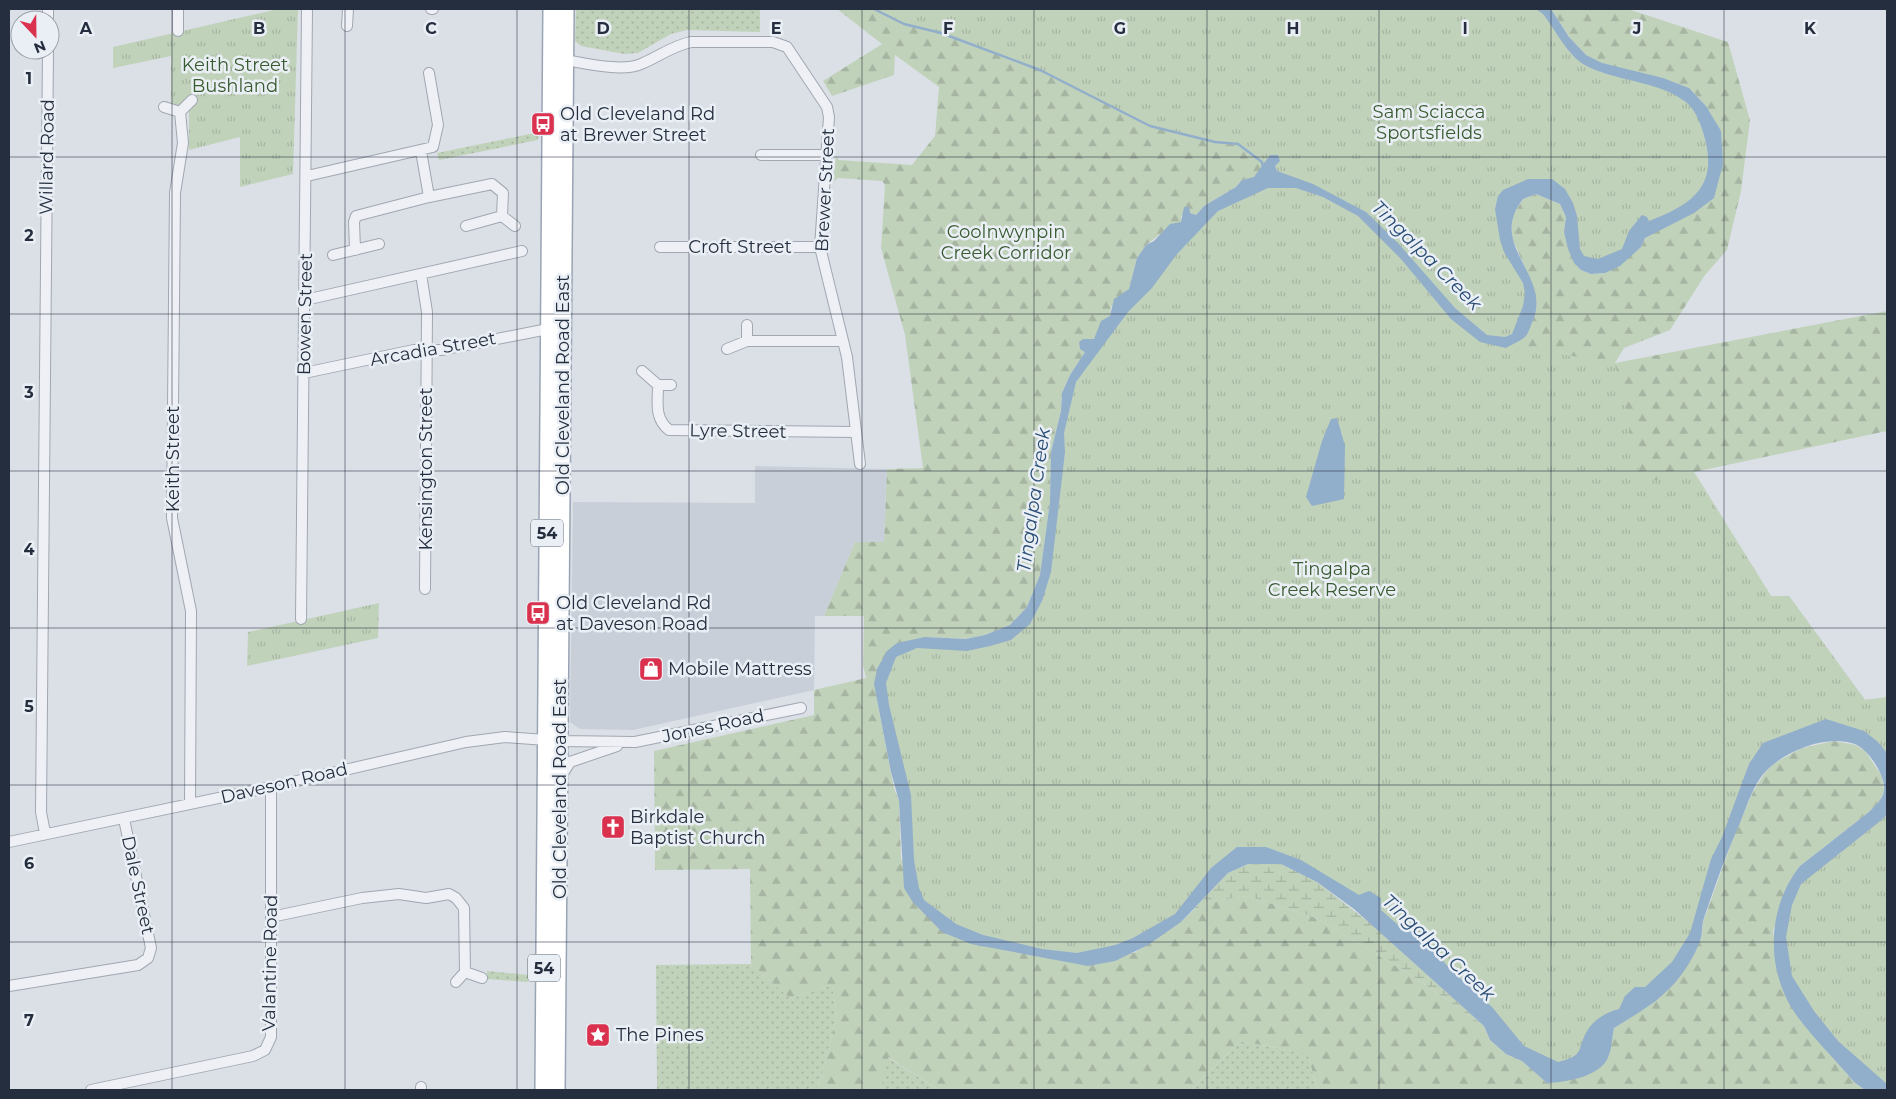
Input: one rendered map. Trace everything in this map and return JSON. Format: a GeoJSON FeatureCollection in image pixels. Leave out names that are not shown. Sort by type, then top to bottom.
{"type":"FeatureCollection","features":[{"type":"Feature","properties":{"kind":"main road","name":"Old Cleveland Road East"},"geometry":{"type":"LineString","coordinates":[[543,1090],[553,740],[558,59],[551,9]]}},
{"type":"Feature","properties":{"kind":"main road","name":"Old Cleveland Road East"},"geometry":{"type":"LineString","coordinates":[[558,59],[566,9]]}},
{"type":"Feature","properties":{"kind":"main road","name":"Old Cleveland Road East"},"geometry":{"type":"LineString","coordinates":[[553,740],[560,780],[557,1090]]}},
{"type":"Feature","properties":{"kind":"street"},"geometry":{"type":"LineString","coordinates":[[178,9],[178,31]]}},
{"type":"Feature","properties":{"kind":"street","name":"Bowen Street"},"geometry":{"type":"LineString","coordinates":[[301,619],[307,176],[307,9]]}},
{"type":"Feature","properties":{"kind":"street"},"geometry":{"type":"LineString","coordinates":[[348,26],[350,9]]}},
{"type":"Feature","properties":{"kind":"street","name":"Brewer Street"},"geometry":{"type":"LineString","coordinates":[[558,59],[622,67],[639,65],[678,45],[691,42],[773,42],[787,47],[827,107],[829,118],[820,247],[843,341],[860,464]]}},
{"type":"Feature","properties":{"kind":"street","name":"Willard Road"},"geometry":{"type":"LineString","coordinates":[[45,834],[41,812],[48,60]]}},
{"type":"Feature","properties":{"kind":"street"},"geometry":{"type":"LineString","coordinates":[[307,176],[433,147],[436,142],[438,125],[430,73]]}},
{"type":"Feature","properties":{"kind":"street"},"geometry":{"type":"LineString","coordinates":[[164,106],[180,112],[192,100]]}},
{"type":"Feature","properties":{"kind":"street","name":"Keith Street"},"geometry":{"type":"LineString","coordinates":[[180,112],[183,142],[175,194],[172,518],[192,611],[190,804]]}},
{"type":"Feature","properties":{"kind":"street"},"geometry":{"type":"LineString","coordinates":[[421,151],[430,197]]}},
{"type":"Feature","properties":{"kind":"street"},"geometry":{"type":"LineString","coordinates":[[761,155],[826,155]]}},
{"type":"Feature","properties":{"kind":"street"},"geometry":{"type":"LineString","coordinates":[[355,250],[354,222],[356,216],[430,197],[492,184],[503,193],[502,216]]}},
{"type":"Feature","properties":{"kind":"street"},"geometry":{"type":"LineString","coordinates":[[466,226],[499,219],[502,216]]}},
{"type":"Feature","properties":{"kind":"street"},"geometry":{"type":"LineString","coordinates":[[502,216],[515,226]]}},
{"type":"Feature","properties":{"kind":"street"},"geometry":{"type":"LineString","coordinates":[[333,255],[379,244]]}},
{"type":"Feature","properties":{"kind":"street","name":"Croft Street"},"geometry":{"type":"LineString","coordinates":[[660,247],[820,247]]}},
{"type":"Feature","properties":{"kind":"street"},"geometry":{"type":"LineString","coordinates":[[305,300],[522,251]]}},
{"type":"Feature","properties":{"kind":"street","name":"Kensington Street"},"geometry":{"type":"LineString","coordinates":[[421,274],[427,312],[425,350],[425,589]]}},
{"type":"Feature","properties":{"kind":"street"},"geometry":{"type":"LineString","coordinates":[[746,325],[747,341]]}},
{"type":"Feature","properties":{"kind":"street","name":"Arcadia Street"},"geometry":{"type":"LineString","coordinates":[[304,373],[414,350],[442,350],[556,328]]}},
{"type":"Feature","properties":{"kind":"street"},"geometry":{"type":"LineString","coordinates":[[727,349],[747,341],[843,341]]}},
{"type":"Feature","properties":{"kind":"street"},"geometry":{"type":"LineString","coordinates":[[642,371],[658,385],[671,385]]}},
{"type":"Feature","properties":{"kind":"street","name":"Lyre Street"},"geometry":{"type":"LineString","coordinates":[[658,385],[657,414],[662,425],[668,430],[856,432]]}},
{"type":"Feature","properties":{"kind":"street","name":"Jones Road"},"geometry":{"type":"LineString","coordinates":[[560,780],[564,768],[570,762],[625,743],[801,708]]}},
{"type":"Feature","properties":{"kind":"street","name":"Daveson Road"},"geometry":{"type":"LineString","coordinates":[[9,842],[124,819],[466,742],[505,737],[553,740]]}},
{"type":"Feature","properties":{"kind":"street","name":"Jones Road"},"geometry":{"type":"LineString","coordinates":[[553,740],[625,743]]}},
{"type":"Feature","properties":{"kind":"street","name":"Valantine Road"},"geometry":{"type":"LineString","coordinates":[[92,1090],[253,1056],[264,1050],[271,1037],[271,786]]}},
{"type":"Feature","properties":{"kind":"street","name":"Dale Street"},"geometry":{"type":"LineString","coordinates":[[9,986],[138,965],[148,958],[151,948],[124,819]]}},
{"type":"Feature","properties":{"kind":"street"},"geometry":{"type":"LineString","coordinates":[[271,917],[362,898],[399,894],[426,898],[449,894],[456,898],[464,908],[464,972],[456,982]]}},
{"type":"Feature","properties":{"kind":"street"},"geometry":{"type":"LineString","coordinates":[[464,972],[482,978]]}},
{"type":"Feature","properties":{"kind":"shaded area"},"geometry":{"type":"Polygon","coordinates":[[[755,466],[887,469],[884,542],[855,542],[824,616],[815,616],[814,690],[633,730],[580,729],[570,722],[573,502],[755,503],[755,466]]]}},
{"type":"Feature","properties":{"kind":"green space","name":"Keith Street Bushland"},"geometry":{"type":"Polygon","coordinates":[[[278,9],[298,9],[293,174],[240,187],[240,137],[189,150],[189,110],[171,113],[171,56],[113,68],[113,47],[278,9]]]}},
{"type":"Feature","properties":{"kind":"green space"},"geometry":{"type":"Polygon","coordinates":[[[576,9],[760,9],[760,32],[687,30],[671,34],[638,53],[624,54],[581,46],[575,41],[576,9]]]}},
{"type":"Feature","properties":{"kind":"green space","name":"Coolnwynpin Creek Corridor"},"geometry":{"type":"Polygon","coordinates":[[[837,9],[951,9],[1565,189],[1266,162],[1254,178],[1242,180],[1236,187],[1204,206],[1196,215],[1190,213],[1181,216],[1182,222],[1163,232],[1146,245],[1137,258],[1129,289],[1111,307],[1110,316],[1094,339],[1083,339],[1085,352],[1070,375],[1062,393],[1061,411],[1051,452],[1050,502],[1040,575],[1027,607],[1010,625],[985,635],[966,639],[925,637],[877,700],[894,788],[899,801],[901,860],[1134,953],[1181,922],[1191,912],[1212,901],[1248,896],[1316,918],[1414,977],[1484,1026],[1490,1040],[1506,1054],[1522,1061],[1547,1083],[1571,1079],[1609,1055],[1614,1028],[1651,1004],[1701,939],[1703,922],[1735,833],[1753,792],[1765,772],[1775,763],[1802,748],[1834,741],[1856,745],[1865,751],[1882,776],[1884,791],[1879,802],[1869,812],[1800,866],[1773,931],[1779,975],[1796,1014],[1854,1082],[1865,1090],[1317,1090],[1308,1054],[1240,1041],[1191,1090],[939,1090],[888,1057],[881,1090],[816,1090],[821,1079],[837,1015],[832,985],[790,998],[751,964],[750,869],[655,870],[654,751],[814,715],[814,690],[866,678],[863,665],[864,616],[824,616],[855,542],[884,542],[887,469],[923,468],[905,335],[881,248],[885,185],[882,181],[838,178],[833,182],[836,156],[839,160],[912,165],[935,136],[939,87],[895,55],[894,75],[832,96],[823,81],[882,44],[837,9]]]}},
{"type":"Feature","properties":{"kind":"green space","name":"Tingalpa Creek Reserve"},"geometry":{"type":"Polygon","coordinates":[[[874,9],[1546,9],[1580,57],[1667,84],[1692,102],[1704,123],[1713,174],[1704,196],[1649,226],[1622,255],[1582,262],[1559,196],[1520,192],[1504,224],[1528,286],[1520,335],[1505,343],[1510,346],[1615,363],[1641,483],[1694,472],[1771,596],[1789,596],[1865,700],[1887,697],[1887,768],[1873,749],[1831,734],[1765,763],[1740,805],[1693,942],[1569,1067],[1517,1049],[1414,945],[1287,860],[1236,860],[1179,918],[1157,930],[1075,959],[967,936],[915,893],[880,680],[892,654],[914,644],[973,644],[1011,632],[1030,612],[1044,578],[1070,384],[1174,237],[1264,184],[1262,162],[1238,144],[1215,142],[1150,126],[1040,70],[941,33],[904,24],[874,9]]]}},
{"type":"Feature","properties":{"kind":"green space"},"geometry":{"type":"Polygon","coordinates":[[[1551,9],[1628,9],[1728,42],[1750,120],[1741,191],[1727,250],[1705,275],[1670,330],[1624,348],[1615,363],[1887,311],[1887,431],[1694,472],[1771,596],[1789,596],[1865,700],[1887,697],[1878,742],[967,651],[1526,336],[1531,281],[1512,238],[1511,218],[1523,199],[1536,194],[1560,204],[1566,217],[1564,232],[1581,270],[1591,274],[1605,273],[1641,247],[1645,238],[1665,226],[1706,106],[1687,88],[1662,79],[1606,66],[1585,55],[1566,33],[1551,9]]]}},
{"type":"Feature","properties":{"kind":"green space"},"geometry":{"type":"Polygon","coordinates":[[[539,132],[538,140],[439,160],[437,153],[539,132]]]}},
{"type":"Feature","properties":{"kind":"green space"},"geometry":{"type":"Polygon","coordinates":[[[379,603],[378,638],[247,666],[248,632],[379,603]]]}},
{"type":"Feature","properties":{"kind":"green space"},"geometry":{"type":"Polygon","coordinates":[[[1887,803],[1887,1090],[1875,1084],[1798,998],[1780,938],[1800,879],[1887,803]]]}},
{"type":"Feature","properties":{"kind":"green space"},"geometry":{"type":"Polygon","coordinates":[[[1248,864],[1281,864],[1317,882],[1371,924],[1484,1026],[1414,977],[1316,918],[1248,896],[1212,901],[1191,912],[1228,873],[1248,864]]]}},
{"type":"Feature","properties":{"kind":"green space"},"geometry":{"type":"Polygon","coordinates":[[[751,964],[790,998],[832,985],[837,1015],[821,1079],[816,1090],[657,1090],[656,965],[751,964]]]}},
{"type":"Feature","properties":{"kind":"green space"},"geometry":{"type":"Polygon","coordinates":[[[487,971],[529,975],[528,982],[487,979],[487,971]]]}},
{"type":"Feature","properties":{"kind":"green space"},"geometry":{"type":"Polygon","coordinates":[[[1240,1041],[1308,1054],[1317,1090],[1191,1090],[1240,1041]]]}},
{"type":"Feature","properties":{"kind":"green space"},"geometry":{"type":"Polygon","coordinates":[[[887,1057],[939,1090],[881,1090],[887,1057]]]}},
{"type":"Feature","properties":{"kind":"water","name":"Tingalpa Creek"},"geometry":{"type":"Polygon","coordinates":[[[1536,9],[1551,9],[1569,37],[1586,55],[1602,63],[1663,78],[1689,88],[1706,106],[1721,131],[1723,164],[1714,198],[1694,213],[1645,238],[1641,247],[1620,266],[1605,273],[1591,274],[1581,270],[1574,263],[1564,232],[1566,217],[1560,204],[1536,194],[1523,199],[1513,216],[1512,232],[1515,247],[1535,291],[1536,307],[1526,336],[1506,348],[1480,342],[1451,319],[1401,259],[1358,216],[1323,197],[1296,188],[1268,188],[1218,211],[1177,254],[1152,288],[1128,312],[1076,382],[1064,433],[1065,452],[1051,572],[1042,601],[1030,624],[1011,640],[990,646],[967,651],[917,648],[896,657],[886,683],[889,705],[911,795],[914,860],[919,888],[924,900],[956,924],[983,935],[1042,949],[1077,953],[1115,945],[1133,938],[1175,914],[1211,868],[1237,847],[1266,847],[1301,860],[1359,895],[1369,891],[1381,898],[1381,910],[1406,932],[1412,931],[1426,941],[1450,969],[1492,1007],[1524,1046],[1558,1062],[1577,1054],[1587,1031],[1593,1023],[1605,1014],[1619,1009],[1625,996],[1635,987],[1645,987],[1672,962],[1690,933],[1711,859],[1722,837],[1749,764],[1763,743],[1826,719],[1864,731],[1878,742],[1887,753],[1887,813],[1884,818],[1801,884],[1792,905],[1786,937],[1792,976],[1814,1011],[1838,1041],[1887,1084],[1887,1090],[1865,1090],[1854,1082],[1811,1033],[1797,1016],[1787,998],[1779,980],[1775,960],[1776,920],[1781,901],[1789,883],[1800,866],[1869,812],[1878,802],[1884,790],[1882,778],[1870,757],[1860,747],[1844,741],[1820,743],[1797,750],[1776,762],[1763,774],[1751,794],[1725,858],[1704,918],[1700,941],[1688,965],[1676,981],[1659,998],[1614,1028],[1609,1055],[1599,1069],[1573,1080],[1547,1083],[1522,1061],[1506,1054],[1490,1040],[1484,1026],[1354,909],[1317,882],[1281,864],[1248,864],[1228,873],[1181,922],[1148,945],[1115,961],[1088,966],[971,944],[942,932],[912,901],[904,888],[899,801],[891,772],[874,684],[877,669],[887,651],[897,643],[925,637],[966,639],[985,635],[1010,625],[1027,607],[1040,575],[1050,502],[1051,452],[1061,411],[1062,393],[1070,375],[1085,352],[1080,349],[1079,342],[1083,339],[1094,339],[1101,321],[1110,316],[1114,299],[1129,289],[1137,258],[1146,245],[1154,241],[1170,224],[1181,222],[1184,207],[1189,207],[1190,213],[1196,215],[1204,206],[1236,187],[1242,180],[1254,177],[1270,155],[1278,155],[1280,161],[1275,166],[1277,171],[1313,184],[1366,212],[1398,243],[1455,308],[1487,335],[1505,337],[1512,334],[1523,306],[1525,293],[1523,283],[1504,252],[1500,240],[1495,209],[1498,196],[1503,190],[1528,179],[1552,179],[1565,189],[1573,203],[1577,216],[1580,249],[1584,256],[1598,259],[1622,249],[1629,231],[1642,215],[1647,217],[1649,221],[1664,215],[1688,201],[1697,192],[1704,182],[1708,170],[1708,156],[1700,124],[1690,105],[1662,89],[1595,70],[1583,64],[1572,54],[1543,14],[1536,9]]]}},
{"type":"Feature","properties":{"kind":"water"},"geometry":{"type":"Polygon","coordinates":[[[1337,418],[1345,446],[1344,499],[1312,506],[1306,497],[1322,441],[1331,419],[1337,418]]]}},
{"type":"Feature","properties":{"kind":"waterway"},"geometry":{"type":"LineString","coordinates":[[874,9],[904,24],[941,33],[1040,70],[1150,126],[1215,142],[1238,144],[1262,162],[1263,167]]}},
{"type":"Feature","properties":{"kind":"place","name":"Old Cleveland Rd at Brewer Street"},"geometry":{"type":"Point","coordinates":[543,124]}},
{"type":"Feature","properties":{"kind":"place","name":"Old Cleveland Rd at Daveson Road"},"geometry":{"type":"Point","coordinates":[538,613]}},
{"type":"Feature","properties":{"kind":"place","name":"Mobile Mattress"},"geometry":{"type":"Point","coordinates":[651,669]}},
{"type":"Feature","properties":{"kind":"place","name":"Birkdale Baptist Church"},"geometry":{"type":"Point","coordinates":[613,827]}},
{"type":"Feature","properties":{"kind":"place","name":"The Pines"},"geometry":{"type":"Point","coordinates":[598,1035]}},
{"type":"Feature","properties":{"kind":"park label","name":"Sam Sciacca Sportsfields"},"geometry":{"type":"Point","coordinates":[1429,122]}}]}
